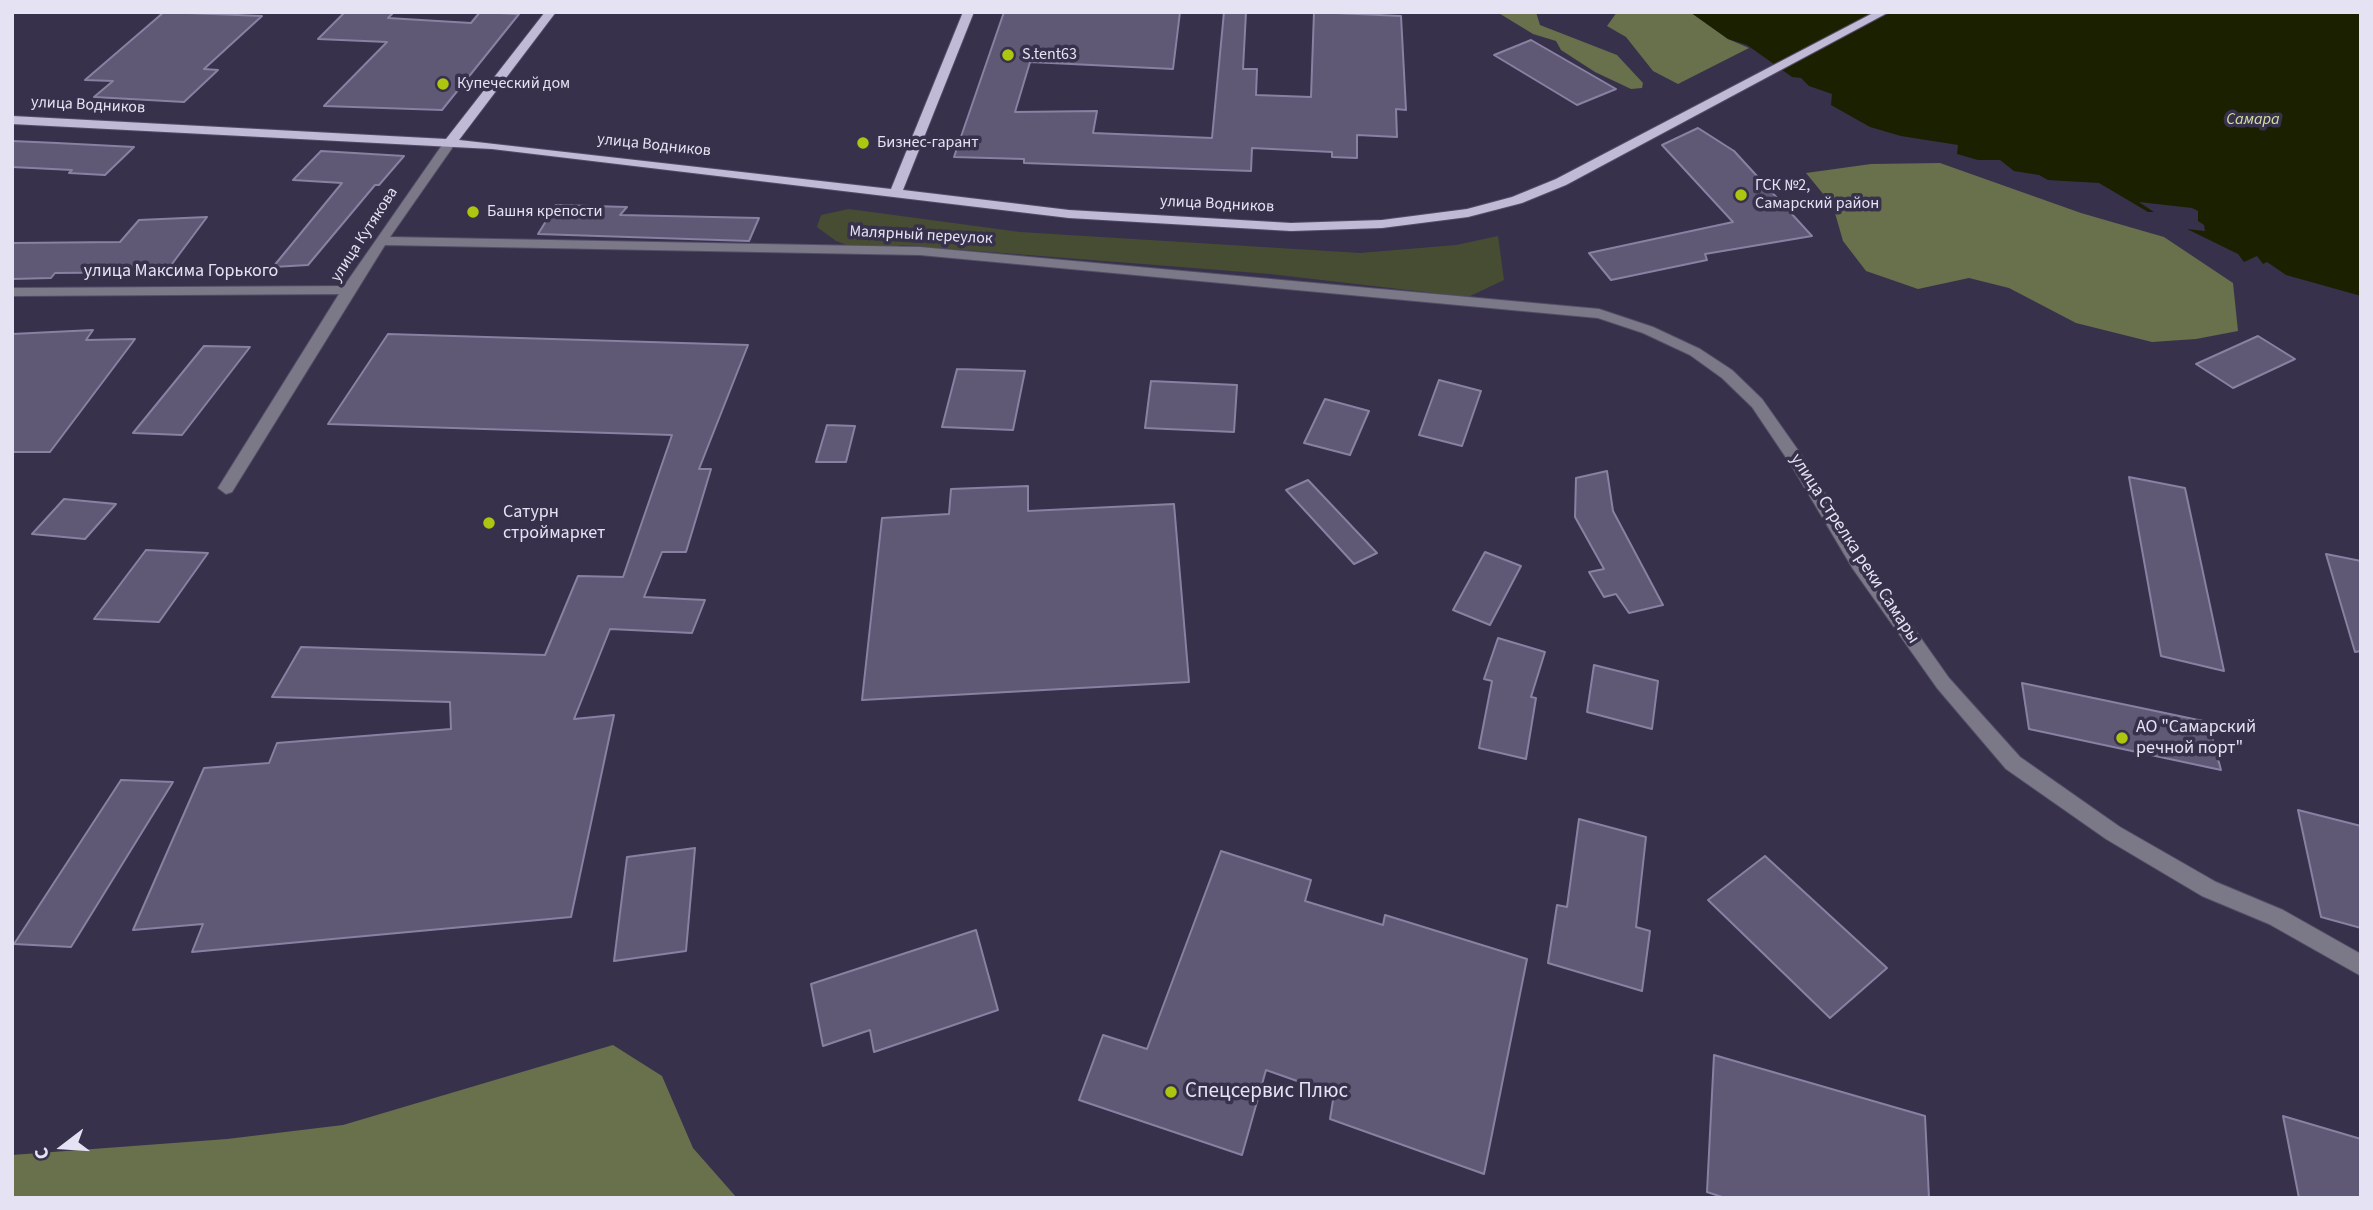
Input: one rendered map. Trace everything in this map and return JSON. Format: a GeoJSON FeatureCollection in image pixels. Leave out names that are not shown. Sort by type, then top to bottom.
{"type":"FeatureCollection","features":[{"type":"Feature","properties":{"kind":"main road","name":"улица Кутякова"},"geometry":{"type":"LineString","coordinates":[[451,141],[551,12]]}},
{"type":"Feature","properties":{"kind":"main road"},"geometry":{"type":"LineString","coordinates":[[895,194],[969,12]]}},
{"type":"Feature","properties":{"kind":"main road","name":"улица Водников"},"geometry":{"type":"LineString","coordinates":[[12,120],[451,141],[821,182],[895,194],[1069,214],[1291,227],[1382,224],[1468,213],[1517,200],[1602,162],[1884,12]]}},
{"type":"Feature","properties":{"kind":"street","name":"улица Кутякова"},"geometry":{"type":"LineString","coordinates":[[226,488],[381,241],[451,141]]}},
{"type":"Feature","properties":{"kind":"street","name":"Малярный переулок"},"geometry":{"type":"LineString","coordinates":[[381,241],[920,251],[1457,300]]}},
{"type":"Feature","properties":{"kind":"street","name":"улица Максима Горького"},"geometry":{"type":"LineString","coordinates":[[12,292],[350,290]]}},
{"type":"Feature","properties":{"kind":"street","name":"улица Стрелка реки Самары"},"geometry":{"type":"LineString","coordinates":[[1457,300],[1599,314],[1648,330],[1695,352],[1727,374],[1757,403],[1799,464],[1859,564],[1943,683],[2013,763],[2137,847],[2210,888],[2276,917],[2361,966]]}},
{"type":"Feature","properties":{"kind":"shaded area"},"geometry":{"type":"Polygon","coordinates":[[[1497,12],[1536,12],[1540,25],[1617,55],[1643,83],[1642,88],[1631,89],[1595,72],[1561,50],[1556,41],[1533,34],[1497,12]]]}},
{"type":"Feature","properties":{"kind":"shaded area"},"geometry":{"type":"Polygon","coordinates":[[[1617,12],[1690,12],[1728,39],[1749,48],[1678,84],[1653,71],[1626,37],[1607,26],[1617,12]]]}},
{"type":"Feature","properties":{"kind":"shaded area"},"geometry":{"type":"Polygon","coordinates":[[[1940,163],[2081,213],[2164,237],[2233,283],[2238,331],[2196,339],[2152,342],[2076,323],[2009,288],[1969,278],[1918,289],[1866,271],[1843,241],[1833,206],[1806,173],[1871,164],[1940,163]]]}},
{"type":"Feature","properties":{"kind":"shaded area"},"geometry":{"type":"Polygon","coordinates":[[[849,209],[1020,232],[1360,253],[1456,245],[1498,236],[1504,280],[1468,297],[1270,274],[901,245],[866,252],[836,241],[817,227],[821,215],[849,209]]]}},
{"type":"Feature","properties":{"kind":"shaded area"},"geometry":{"type":"Polygon","coordinates":[[[613,1045],[662,1076],[693,1148],[737,1198],[12,1198],[12,1155],[227,1139],[343,1125],[613,1045]]]}},
{"type":"Feature","properties":{"kind":"water","name":"Самара"},"geometry":{"type":"Polygon","coordinates":[[[1690,12],[2361,12],[2361,296],[2286,275],[2267,262],[2263,264],[2257,256],[2244,262],[2238,254],[2187,229],[2205,231],[2204,225],[2198,221],[2198,211],[2192,208],[2139,202],[2154,212],[2148,212],[2099,183],[2048,180],[2039,175],[2014,171],[2000,160],[1978,160],[1957,154],[1958,145],[1901,136],[1870,127],[1831,105],[1832,94],[1809,86],[1801,78],[1792,77],[1747,45],[1728,39],[1690,12]]]}},
{"type":"Feature","properties":{"kind":"building"},"geometry":{"type":"Polygon","coordinates":[[[164,12],[262,16],[204,69],[218,70],[184,102],[94,97],[113,81],[85,80],[164,12]]]}},
{"type":"Feature","properties":{"kind":"building"},"geometry":{"type":"Polygon","coordinates":[[[345,12],[394,12],[388,18],[471,23],[480,12],[519,14],[442,110],[324,106],[387,42],[318,39],[345,12]]]}},
{"type":"Feature","properties":{"kind":"building"},"geometry":{"type":"Polygon","coordinates":[[[1004,12],[1180,12],[1173,69],[1030,62],[1015,112],[1097,111],[1093,133],[1212,138],[1224,12],[1246,12],[1243,69],[1257,69],[1256,95],[1311,97],[1314,12],[1401,16],[1406,110],[1396,109],[1397,137],[1357,135],[1357,158],[1332,157],[1332,152],[1252,148],[1251,171],[1024,163],[1024,159],[954,157],[1004,12]]]}},
{"type":"Feature","properties":{"kind":"building"},"geometry":{"type":"Polygon","coordinates":[[[1531,40],[1616,89],[1577,105],[1494,55],[1531,40]]]}},
{"type":"Feature","properties":{"kind":"building","name":"ГСК №2, Самарский район"},"geometry":{"type":"Polygon","coordinates":[[[1698,128],[1734,151],[1812,236],[1705,254],[1707,260],[1611,280],[1589,253],[1733,222],[1662,145],[1698,128]]]}},
{"type":"Feature","properties":{"kind":"building"},"geometry":{"type":"Polygon","coordinates":[[[12,141],[134,147],[105,175],[69,173],[72,170],[12,167],[12,141]]]}},
{"type":"Feature","properties":{"kind":"building"},"geometry":{"type":"Polygon","coordinates":[[[321,151],[404,156],[379,185],[375,185],[308,265],[273,267],[342,183],[293,180],[321,151]]]}},
{"type":"Feature","properties":{"kind":"building"},"geometry":{"type":"Polygon","coordinates":[[[556,205],[627,207],[620,215],[759,218],[749,241],[538,234],[556,205]]]}},
{"type":"Feature","properties":{"kind":"building"},"geometry":{"type":"Polygon","coordinates":[[[207,217],[166,272],[55,273],[51,278],[12,279],[12,243],[120,242],[139,220],[207,217]]]}},
{"type":"Feature","properties":{"kind":"building"},"geometry":{"type":"Polygon","coordinates":[[[93,330],[86,340],[135,339],[50,452],[12,452],[12,334],[93,330]]]}},
{"type":"Feature","properties":{"kind":"building"},"geometry":{"type":"Polygon","coordinates":[[[388,334],[748,345],[699,469],[711,469],[686,552],[662,552],[644,597],[705,600],[692,633],[610,629],[574,719],[614,715],[571,917],[192,952],[203,924],[133,930],[204,768],[269,763],[277,743],[451,729],[450,702],[272,697],[301,647],[545,655],[578,576],[623,577],[672,435],[328,424],[388,334]]]}},
{"type":"Feature","properties":{"kind":"building"},"geometry":{"type":"Polygon","coordinates":[[[2258,336],[2295,359],[2233,388],[2196,364],[2258,336]]]}},
{"type":"Feature","properties":{"kind":"building"},"geometry":{"type":"Polygon","coordinates":[[[204,346],[250,347],[182,435],[133,433],[204,346]]]}},
{"type":"Feature","properties":{"kind":"building"},"geometry":{"type":"Polygon","coordinates":[[[957,369],[1025,371],[1013,430],[942,427],[957,369]]]}},
{"type":"Feature","properties":{"kind":"building"},"geometry":{"type":"Polygon","coordinates":[[[1439,380],[1481,391],[1462,446],[1419,435],[1439,380]]]}},
{"type":"Feature","properties":{"kind":"building"},"geometry":{"type":"Polygon","coordinates":[[[1151,381],[1237,385],[1234,432],[1145,428],[1151,381]]]}},
{"type":"Feature","properties":{"kind":"building"},"geometry":{"type":"Polygon","coordinates":[[[1325,399],[1369,411],[1350,455],[1304,443],[1325,399]]]}},
{"type":"Feature","properties":{"kind":"building"},"geometry":{"type":"Polygon","coordinates":[[[827,425],[855,426],[846,462],[816,462],[827,425]]]}},
{"type":"Feature","properties":{"kind":"building"},"geometry":{"type":"Polygon","coordinates":[[[1607,471],[1613,511],[1663,605],[1629,613],[1616,594],[1604,597],[1589,572],[1604,569],[1575,517],[1576,478],[1607,471]]]}},
{"type":"Feature","properties":{"kind":"building"},"geometry":{"type":"Polygon","coordinates":[[[2129,477],[2185,488],[2224,671],[2161,656],[2129,477]]]}},
{"type":"Feature","properties":{"kind":"building"},"geometry":{"type":"Polygon","coordinates":[[[1308,480],[1377,553],[1354,564],[1286,490],[1308,480]]]}},
{"type":"Feature","properties":{"kind":"building"},"geometry":{"type":"Polygon","coordinates":[[[1028,486],[1028,511],[1174,504],[1189,682],[862,700],[882,518],[949,514],[951,489],[1028,486]]]}},
{"type":"Feature","properties":{"kind":"building"},"geometry":{"type":"Polygon","coordinates":[[[64,499],[116,504],[85,539],[32,534],[64,499]]]}},
{"type":"Feature","properties":{"kind":"building"},"geometry":{"type":"Polygon","coordinates":[[[146,550],[208,553],[159,622],[94,619],[146,550]]]}},
{"type":"Feature","properties":{"kind":"building"},"geometry":{"type":"Polygon","coordinates":[[[1485,552],[1521,566],[1490,625],[1453,610],[1485,552]]]}},
{"type":"Feature","properties":{"kind":"building"},"geometry":{"type":"Polygon","coordinates":[[[2326,554],[2361,561],[2361,651],[2355,652],[2326,554]]]}},
{"type":"Feature","properties":{"kind":"building"},"geometry":{"type":"Polygon","coordinates":[[[1498,638],[1545,652],[1531,697],[1536,698],[1526,759],[1479,748],[1492,681],[1484,679],[1498,638]]]}},
{"type":"Feature","properties":{"kind":"building"},"geometry":{"type":"Polygon","coordinates":[[[1594,665],[1658,681],[1652,729],[1587,712],[1594,665]]]}},
{"type":"Feature","properties":{"kind":"building"},"geometry":{"type":"Polygon","coordinates":[[[2022,683],[2208,722],[2221,770],[2029,729],[2022,683]]]}},
{"type":"Feature","properties":{"kind":"building"},"geometry":{"type":"Polygon","coordinates":[[[121,780],[173,782],[71,947],[14,944],[121,780]]]}},
{"type":"Feature","properties":{"kind":"building"},"geometry":{"type":"Polygon","coordinates":[[[2298,810],[2361,826],[2361,928],[2321,917],[2298,810]]]}},
{"type":"Feature","properties":{"kind":"building"},"geometry":{"type":"Polygon","coordinates":[[[1579,819],[1646,837],[1636,927],[1650,931],[1642,991],[1548,963],[1557,905],[1567,907],[1579,819]]]}},
{"type":"Feature","properties":{"kind":"building"},"geometry":{"type":"Polygon","coordinates":[[[695,848],[686,951],[614,961],[627,857],[695,848]]]}},
{"type":"Feature","properties":{"kind":"building"},"geometry":{"type":"Polygon","coordinates":[[[1221,851],[1311,880],[1305,901],[1383,925],[1385,915],[1527,959],[1484,1174],[1330,1119],[1334,1094],[1266,1070],[1242,1155],[1079,1100],[1103,1035],[1147,1049],[1221,851]]]}},
{"type":"Feature","properties":{"kind":"building"},"geometry":{"type":"Polygon","coordinates":[[[1765,856],[1887,968],[1830,1018],[1708,900],[1765,856]]]}},
{"type":"Feature","properties":{"kind":"building"},"geometry":{"type":"Polygon","coordinates":[[[976,930],[998,1010],[874,1052],[870,1030],[823,1046],[811,984],[976,930]]]}},
{"type":"Feature","properties":{"kind":"building"},"geometry":{"type":"Polygon","coordinates":[[[1714,1055],[1925,1116],[1929,1198],[1725,1198],[1707,1192],[1714,1055]]]}},
{"type":"Feature","properties":{"kind":"building"},"geometry":{"type":"Polygon","coordinates":[[[2283,1116],[2361,1139],[2361,1198],[2299,1198],[2283,1116]]]}},
{"type":"Feature","properties":{"kind":"place","name":"S.tent63"},"geometry":{"type":"Point","coordinates":[1008,55]}},
{"type":"Feature","properties":{"kind":"place","name":"Купеческий дом"},"geometry":{"type":"Point","coordinates":[443,84]}},
{"type":"Feature","properties":{"kind":"place","name":"Бизнес-гарант"},"geometry":{"type":"Point","coordinates":[863,143]}},
{"type":"Feature","properties":{"kind":"place","name":"ГСК №2, Самарский район"},"geometry":{"type":"Point","coordinates":[1741,195]}},
{"type":"Feature","properties":{"kind":"place","name":"Башня крепости"},"geometry":{"type":"Point","coordinates":[473,212]}},
{"type":"Feature","properties":{"kind":"place","name":"Сатурн строймаркет"},"geometry":{"type":"Point","coordinates":[489,523]}},
{"type":"Feature","properties":{"kind":"place","name":"АО \"Самарский речной порт\""},"geometry":{"type":"Point","coordinates":[2122,738]}},
{"type":"Feature","properties":{"kind":"place","name":"Спецсервис Плюс"},"geometry":{"type":"Point","coordinates":[1171,1092]}}]}
